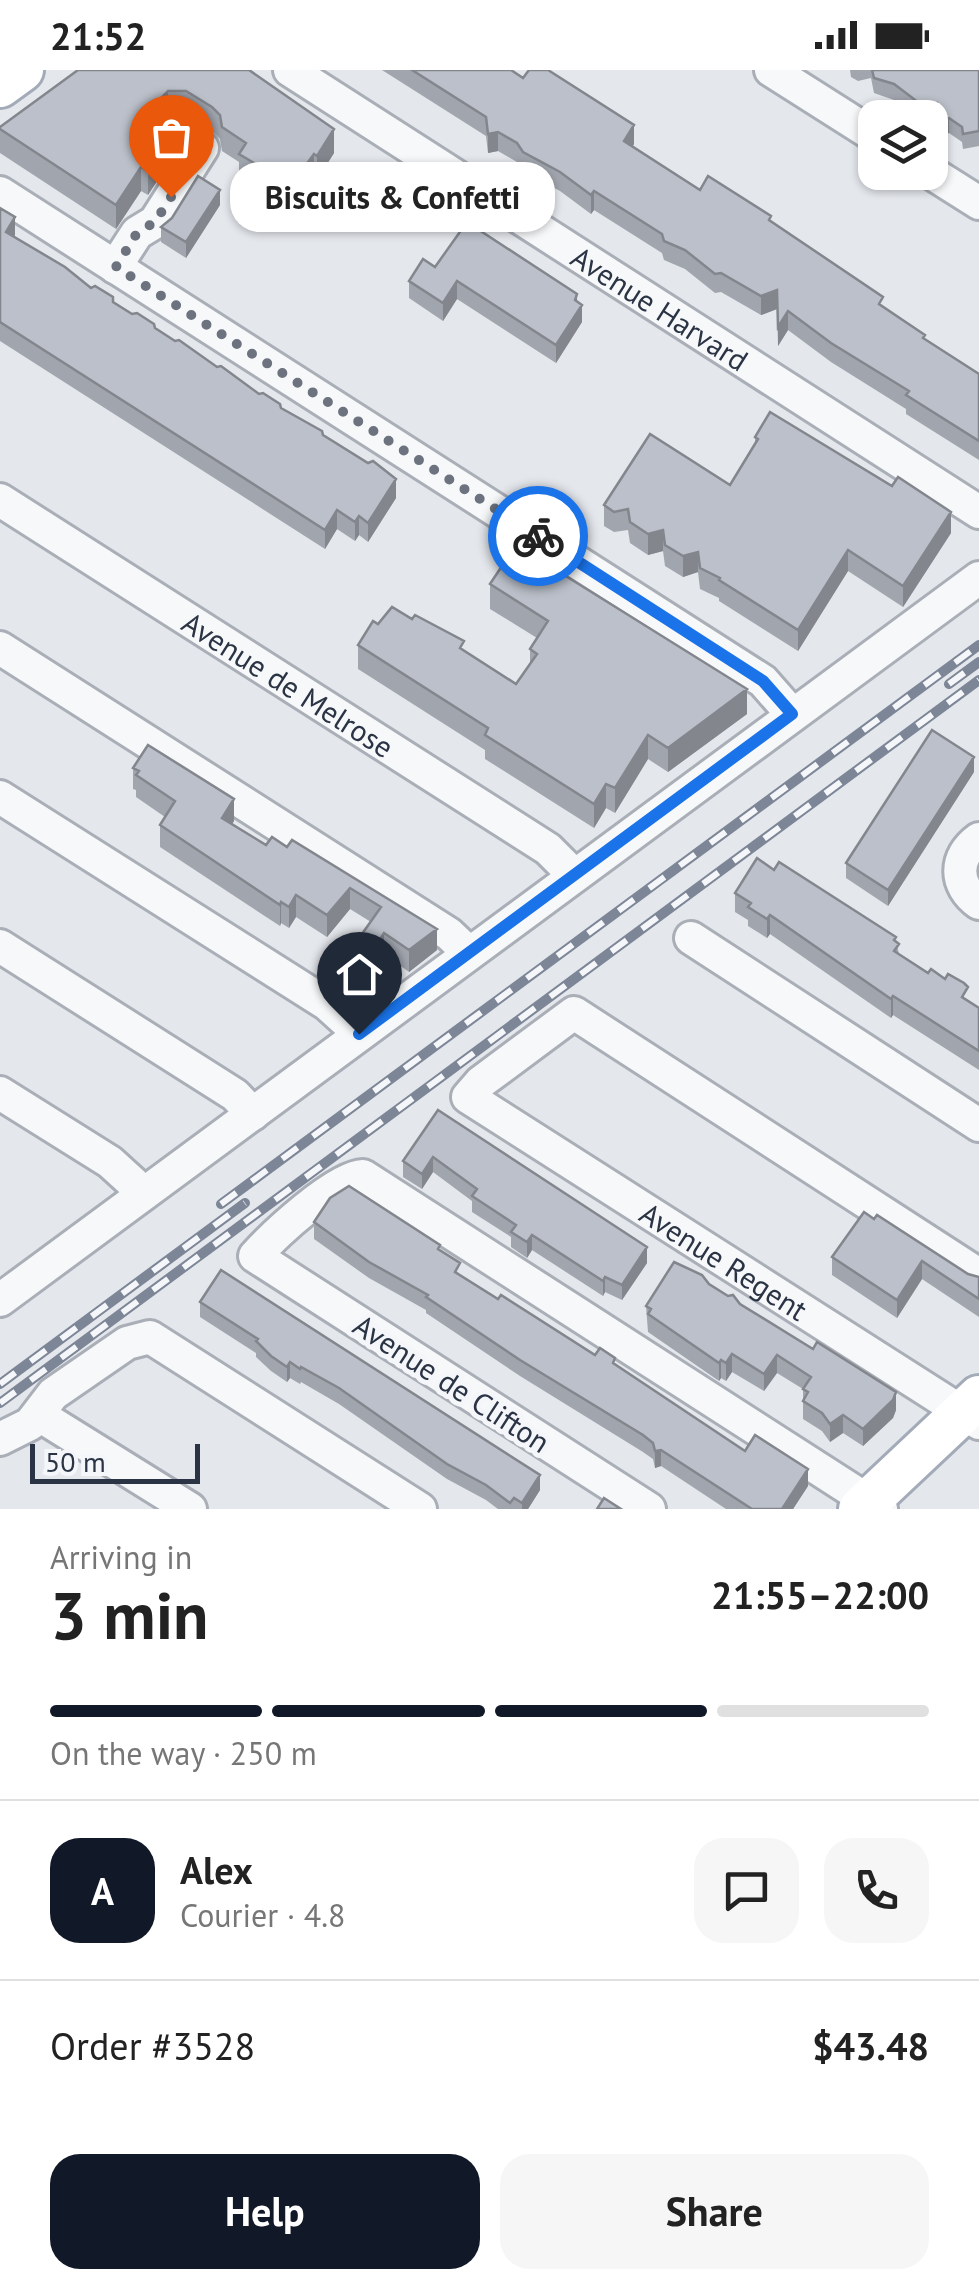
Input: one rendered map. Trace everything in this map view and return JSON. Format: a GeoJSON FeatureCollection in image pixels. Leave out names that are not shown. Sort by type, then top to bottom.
{"type":"FeatureCollection","features":[{"type":"Feature","properties":{"kind":"main road"},"geometry":{"type":"LineString","coordinates":[[0,86],[22,70]]}},
{"type":"Feature","properties":{"kind":"main road"},"geometry":{"type":"LineString","coordinates":[[870,1506],[973,1411]]}},
{"type":"Feature","properties":{"kind":"street","name":"Avenue Harvard"},"geometry":{"type":"LineString","coordinates":[[290,70],[979,512]]}},
{"type":"Feature","properties":{"kind":"street"},"geometry":{"type":"LineString","coordinates":[[771,70],[858,125]]}},
{"type":"Feature","properties":{"kind":"street"},"geometry":{"type":"LineString","coordinates":[[116,267],[137,233],[155,222],[202,148],[177,132]]}},
{"type":"Feature","properties":{"kind":"street"},"geometry":{"type":"LineString","coordinates":[[948,183],[979,203]]}},
{"type":"Feature","properties":{"kind":"street"},"geometry":{"type":"LineString","coordinates":[[0,193],[763,681],[792,714]]}},
{"type":"Feature","properties":{"kind":"street","name":"Avenue de Melrose"},"geometry":{"type":"LineString","coordinates":[[0,500],[548,849],[574,875]]}},
{"type":"Feature","properties":{"kind":"street"},"geometry":{"type":"LineString","coordinates":[[0,1300],[979,578]]}},
{"type":"Feature","properties":{"kind":"street"},"geometry":{"type":"LineString","coordinates":[[0,648],[450,934],[468,953]]}},
{"type":"Feature","properties":{"kind":"street"},"geometry":{"type":"LineString","coordinates":[[0,797],[327,1004],[359,1034]]}},
{"type":"Feature","properties":{"kind":"street"},"geometry":{"type":"LineString","coordinates":[[979,839],[964,854],[959,866],[964,888],[979,903]]}},
{"type":"Feature","properties":{"kind":"street"},"geometry":{"type":"LineString","coordinates":[[691,938],[979,1125]]}},
{"type":"Feature","properties":{"kind":"street"},"geometry":{"type":"LineString","coordinates":[[0,946],[235,1095],[253,1114]]}},
{"type":"Feature","properties":{"kind":"street","name":"Avenue Regent"},"geometry":{"type":"LineString","coordinates":[[973,1411],[468,1097],[481,1082],[574,1013],[979,1275]]}},
{"type":"Feature","properties":{"kind":"street"},"geometry":{"type":"LineString","coordinates":[[2,1098],[110,1162],[144,1193]]}},
{"type":"Feature","properties":{"kind":"street","name":"Avenue de Clifton"},"geometry":{"type":"LineString","coordinates":[[650,1509],[256,1256],[284,1226],[348,1180],[363,1176],[870,1506]]}},
{"type":"Feature","properties":{"kind":"street"},"geometry":{"type":"LineString","coordinates":[[0,1438],[30,1424],[53,1394],[133,1339],[150,1338],[420,1509]]}},
{"type":"Feature","properties":{"kind":"street"},"geometry":{"type":"LineString","coordinates":[[40,1415],[190,1509]]}},
{"type":"Feature","properties":{"kind":"building"},"geometry":{"type":"Polygon","coordinates":[[[78,70],[249,70],[334,129],[291,185],[239,154],[246,143],[222,127],[220,115],[212,107],[186,91],[168,91],[159,100],[157,110],[160,119],[174,131],[148,171],[141,167],[116,205],[0,129],[78,70]]]}},
{"type":"Feature","properties":{"kind":"building"},"geometry":{"type":"Polygon","coordinates":[[[412,70],[511,70],[523,78],[529,70],[548,70],[634,125],[624,141],[700,190],[708,176],[771,216],[769,220],[883,297],[879,304],[925,335],[923,338],[979,374],[979,441],[906,395],[909,391],[788,311],[778,327],[777,290],[761,296],[721,273],[715,274],[685,250],[664,241],[662,234],[523,152],[517,143],[498,132],[488,134],[486,117],[412,70]]]}},
{"type":"Feature","properties":{"kind":"building"},"geometry":{"type":"Polygon","coordinates":[[[872,70],[979,70],[979,131],[963,134],[962,127],[948,118],[948,100],[915,100],[894,84],[874,78],[872,70]]]}},
{"type":"Feature","properties":{"kind":"building"},"geometry":{"type":"Polygon","coordinates":[[[198,176],[220,190],[186,242],[161,227],[172,218],[198,176]]]}},
{"type":"Feature","properties":{"kind":"building"},"geometry":{"type":"Polygon","coordinates":[[[0,208],[15,217],[6,232],[396,479],[368,523],[359,516],[355,522],[337,510],[325,530],[0,322],[0,208]]]}},
{"type":"Feature","properties":{"kind":"building"},"geometry":{"type":"Polygon","coordinates":[[[467,222],[577,294],[575,300],[582,305],[556,345],[457,281],[443,303],[409,281],[423,259],[435,267],[467,222]]]}},
{"type":"Feature","properties":{"kind":"building"},"geometry":{"type":"Polygon","coordinates":[[[770,412],[892,486],[898,477],[951,512],[903,586],[848,550],[798,630],[700,568],[698,552],[683,556],[665,545],[663,530],[648,534],[630,522],[628,509],[614,512],[604,505],[650,434],[730,485],[770,412]]]}},
{"type":"Feature","properties":{"kind":"building"},"geometry":{"type":"Polygon","coordinates":[[[516,545],[747,689],[668,748],[648,735],[615,788],[606,784],[594,804],[485,735],[488,728],[358,645],[373,621],[378,624],[392,607],[464,641],[460,648],[516,684],[537,654],[530,649],[548,621],[490,584],[516,545]]]}},
{"type":"Feature","properties":{"kind":"building"},"geometry":{"type":"Polygon","coordinates":[[[932,730],[974,757],[888,890],[846,863],[932,730]]]}},
{"type":"Feature","properties":{"kind":"building"},"geometry":{"type":"Polygon","coordinates":[[[148,745],[234,799],[222,818],[266,845],[272,837],[287,847],[292,840],[437,929],[409,950],[384,933],[377,944],[362,934],[381,907],[350,888],[327,915],[296,895],[289,907],[281,902],[280,905],[160,825],[175,801],[136,775],[139,771],[133,768],[148,745]]]}},
{"type":"Feature","properties":{"kind":"building"},"geometry":{"type":"Polygon","coordinates":[[[757,858],[774,870],[779,862],[896,937],[894,940],[899,944],[894,951],[928,973],[931,969],[945,979],[948,974],[964,983],[968,987],[962,997],[979,1008],[979,1051],[893,996],[891,999],[770,915],[767,919],[748,907],[751,903],[735,893],[757,858]]]}},
{"type":"Feature","properties":{"kind":"building"},"geometry":{"type":"Polygon","coordinates":[[[438,1110],[647,1247],[622,1285],[605,1277],[603,1281],[532,1235],[527,1242],[511,1232],[516,1225],[472,1196],[477,1189],[433,1157],[422,1174],[403,1161],[438,1110]]]}},
{"type":"Feature","properties":{"kind":"building"},"geometry":{"type":"Polygon","coordinates":[[[349,1186],[440,1245],[438,1249],[460,1263],[455,1272],[498,1299],[501,1295],[595,1355],[600,1348],[615,1358],[613,1363],[745,1451],[755,1435],[808,1469],[782,1509],[752,1509],[661,1450],[655,1451],[653,1443],[643,1435],[520,1360],[314,1222],[330,1198],[349,1186]]]}},
{"type":"Feature","properties":{"kind":"building"},"geometry":{"type":"Polygon","coordinates":[[[864,1212],[874,1219],[877,1215],[968,1274],[979,1277],[979,1299],[922,1261],[897,1300],[832,1257],[864,1212]]]}},
{"type":"Feature","properties":{"kind":"building"},"geometry":{"type":"Polygon","coordinates":[[[674,1262],[702,1275],[709,1284],[733,1295],[740,1304],[813,1349],[817,1342],[896,1392],[893,1400],[863,1429],[843,1415],[830,1424],[822,1413],[803,1401],[808,1392],[803,1389],[811,1377],[777,1355],[764,1374],[732,1354],[726,1363],[719,1363],[648,1314],[651,1309],[646,1306],[674,1262]]]}},
{"type":"Feature","properties":{"kind":"building"},"geometry":{"type":"Polygon","coordinates":[[[221,1270],[540,1475],[522,1503],[514,1498],[510,1503],[447,1464],[339,1388],[290,1362],[287,1367],[271,1356],[258,1339],[200,1302],[221,1270]]]}},
{"type":"Feature","properties":{"kind":"building"},"geometry":{"type":"Polygon","coordinates":[[[604,1498],[621,1509],[597,1509],[604,1498]]]}},
{"type":"Feature","properties":{"kind":"railway"},"geometry":{"type":"LineString","coordinates":[[221,1204],[979,645]]}},
{"type":"Feature","properties":{"kind":"railway"},"geometry":{"type":"LineString","coordinates":[[949,684],[979,662]]}},
{"type":"Feature","properties":{"kind":"railway"},"geometry":{"type":"LineString","coordinates":[[0,1403],[979,680]]}},
{"type":"Feature","properties":{"kind":"railway"},"geometry":{"type":"LineString","coordinates":[[0,1384],[245,1203]]}},
{"type":"Feature","properties":{"kind":"way so far"},"geometry":{"type":"LineString","coordinates":[[171,197],[155,222],[137,233],[116,267],[538,536]]}},
{"type":"Feature","properties":{"kind":"place","name":"Biscuits & Confetti"},"geometry":{"type":"Point","coordinates":[171,197]}},
{"type":"Feature","properties":{"kind":"route"},"geometry":{"type":"LineString","coordinates":[[359,1034],[792,714],[763,681],[538,536]]}}]}
